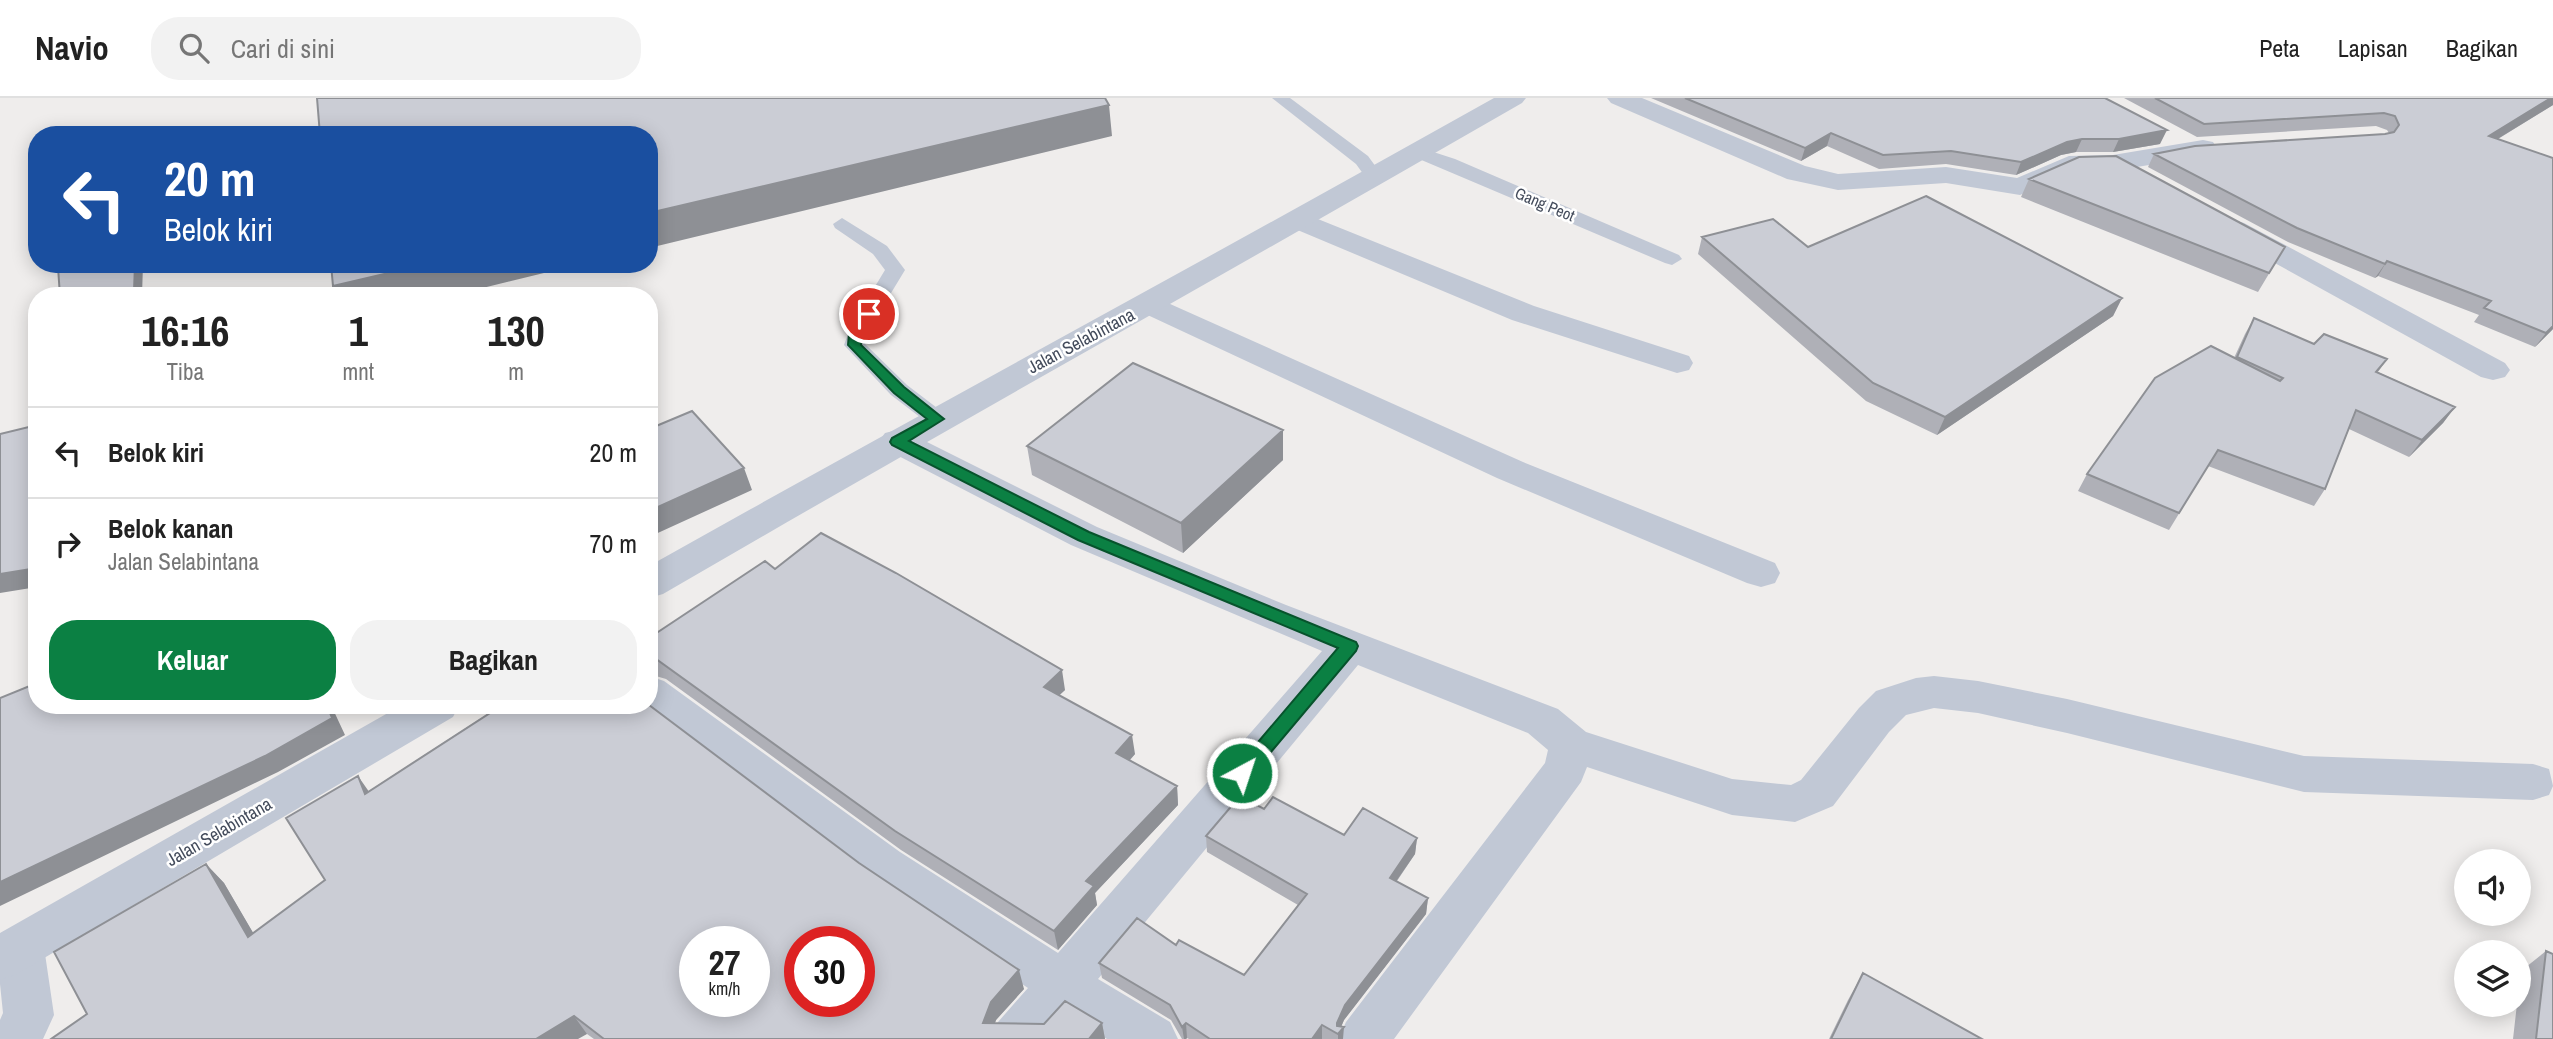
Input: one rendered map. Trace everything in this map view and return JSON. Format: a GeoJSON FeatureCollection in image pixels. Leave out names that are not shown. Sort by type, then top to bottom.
{"type":"FeatureCollection","features":[{"type":"Feature","properties":{"kind":"street","name":"Jalan Selabintana"},"geometry":{"type":"LineString","coordinates":[[658,579],[937,419],[1150,304],[1513,98]]}},
{"type":"Feature","properties":{"kind":"street"},"geometry":{"type":"LineString","coordinates":[[1620,98],[1797,173],[1838,182],[1947,175],[2020,187],[2069,164],[2113,163],[2188,149],[2228,146]]}},
{"type":"Feature","properties":{"kind":"street"},"geometry":{"type":"LineString","coordinates":[[2159,129],[2183,142],[2188,149]]}},
{"type":"Feature","properties":{"kind":"street"},"geometry":{"type":"LineString","coordinates":[[2113,163],[2150,183]]}},
{"type":"Feature","properties":{"kind":"street"},"geometry":{"type":"LineString","coordinates":[[2211,216],[2493,370]]}},
{"type":"Feature","properties":{"kind":"street"},"geometry":{"type":"LineString","coordinates":[[1298,220],[1523,313],[1677,363]]}},
{"type":"Feature","properties":{"kind":"street"},"geometry":{"type":"LineString","coordinates":[[1150,304],[1510,470],[1761,573]]}},
{"type":"Feature","properties":{"kind":"street"},"geometry":{"type":"LineString","coordinates":[[897,442],[1084,536],[1350,646],[1543,721],[1571,744],[1732,797],[1796,804],[1817,793],[1874,720],[1891,703],[1916,694],[1934,692],[1978,697],[2055,713],[2304,774],[2533,782]]}},
{"type":"Feature","properties":{"kind":"street"},"geometry":{"type":"LineString","coordinates":[[1016,1039],[1350,646]]}},
{"type":"Feature","properties":{"kind":"street"},"geometry":{"type":"LineString","coordinates":[[658,699],[884,866],[1063,985],[1152,1039]]}},
{"type":"Feature","properties":{"kind":"street","name":"Jalan Selabintana"},"geometry":{"type":"LineString","coordinates":[[10,953],[422,714]]}},
{"type":"Feature","properties":{"kind":"street"},"geometry":{"type":"LineString","coordinates":[[1364,1039],[1565,769],[1571,744]]}},
{"type":"Feature","properties":{"kind":"street"},"geometry":{"type":"LineString","coordinates":[[10,953],[29,1015],[17,1039]]}},
{"type":"Feature","properties":{"kind":"lane"},"geometry":{"type":"LineString","coordinates":[[1280,98],[1362,160],[1375,178]]}},
{"type":"Feature","properties":{"kind":"lane","name":"Gang Peot"},"geometry":{"type":"LineString","coordinates":[[1418,152],[1450,163],[1672,259]]}},
{"type":"Feature","properties":{"kind":"lane"},"geometry":{"type":"LineString","coordinates":[[842,224],[880,250],[895,270],[888,287],[856,334],[854,345],[899,390],[937,419]]}},
{"type":"Feature","properties":{"kind":"building"},"geometry":{"type":"Polygon","coordinates":[[[317,98],[1105,98],[1109,105],[658,211],[658,126],[319,126],[317,98]]]}},
{"type":"Feature","properties":{"kind":"building"},"geometry":{"type":"Polygon","coordinates":[[[1685,98],[2105,98],[2167,130],[2119,139],[2082,139],[2067,142],[2021,162],[1951,151],[1883,155],[1831,133],[1805,148],[1685,98]]]}},
{"type":"Feature","properties":{"kind":"building"},"geometry":{"type":"Polygon","coordinates":[[[2155,98],[2551,98],[2489,136],[2553,158],[2553,326],[2546,333],[2484,308],[2491,301],[2387,261],[2385,264],[2297,228],[2154,154],[2195,146],[2385,134],[2394,132],[2399,125],[2395,116],[2384,113],[2204,124],[2155,98]]]}},
{"type":"Feature","properties":{"kind":"building"},"geometry":{"type":"Polygon","coordinates":[[[2116,156],[2285,247],[2269,273],[2029,179],[2079,157],[2116,156]]]}},
{"type":"Feature","properties":{"kind":"building"},"geometry":{"type":"Polygon","coordinates":[[[1926,196],[2122,298],[1945,417],[1873,383],[1702,237],[1773,219],[1808,247],[1926,196]]]}},
{"type":"Feature","properties":{"kind":"building"},"geometry":{"type":"Polygon","coordinates":[[[58,273],[135,273],[134,287],[59,287],[58,273]]]}},
{"type":"Feature","properties":{"kind":"building"},"geometry":{"type":"Polygon","coordinates":[[[332,273],[389,273],[333,286],[332,273]]]}},
{"type":"Feature","properties":{"kind":"building"},"geometry":{"type":"Polygon","coordinates":[[[2254,318],[2314,344],[2324,334],[2387,359],[2376,372],[2455,407],[2422,440],[2356,410],[2325,489],[2218,450],[2179,513],[2087,474],[2155,378],[2211,346],[2280,381],[2283,378],[2237,357],[2254,318]]]}},
{"type":"Feature","properties":{"kind":"building"},"geometry":{"type":"Polygon","coordinates":[[[1133,363],[1283,430],[1181,523],[1027,446],[1133,363]]]}},
{"type":"Feature","properties":{"kind":"building"},"geometry":{"type":"Polygon","coordinates":[[[692,411],[744,468],[658,507],[658,425],[692,411]]]}},
{"type":"Feature","properties":{"kind":"building"},"geometry":{"type":"Polygon","coordinates":[[[28,427],[28,569],[0,574],[0,434],[28,427]]]}},
{"type":"Feature","properties":{"kind":"building"},"geometry":{"type":"Polygon","coordinates":[[[821,533],[896,573],[1062,670],[1044,687],[1132,735],[1116,753],[1177,786],[1086,881],[1094,886],[1054,931],[895,831],[658,660],[658,632],[765,561],[775,569],[821,533]]]}},
{"type":"Feature","properties":{"kind":"building"},"geometry":{"type":"Polygon","coordinates":[[[28,687],[28,714],[330,714],[332,718],[265,756],[0,882],[0,698],[28,687]]]}},
{"type":"Feature","properties":{"kind":"building"},"geometry":{"type":"Polygon","coordinates":[[[658,712],[859,863],[1019,970],[991,1002],[983,1023],[1044,1024],[1065,1001],[1102,1023],[1089,1039],[604,1039],[574,1016],[536,1039],[51,1039],[87,1014],[54,952],[206,864],[248,937],[325,880],[286,818],[358,776],[365,794],[488,714],[658,714],[658,712]]]}},
{"type":"Feature","properties":{"kind":"building"},"geometry":{"type":"Polygon","coordinates":[[[1240,796],[1264,809],[1273,797],[1344,835],[1363,808],[1417,838],[1390,878],[1428,898],[1345,1005],[1337,1023],[1337,1026],[1344,1027],[1338,1034],[1322,1025],[1312,1039],[1210,1039],[1186,1023],[1182,1027],[1170,1005],[1099,963],[1137,918],[1176,945],[1179,940],[1244,975],[1307,894],[1206,836],[1240,796]]]}},
{"type":"Feature","properties":{"kind":"building"},"geometry":{"type":"Polygon","coordinates":[[[2546,951],[2553,954],[2553,1039],[2536,1039],[2546,951]]]}},
{"type":"Feature","properties":{"kind":"building"},"geometry":{"type":"Polygon","coordinates":[[[1863,973],[1982,1039],[1831,1039],[1863,973]]]}},
{"type":"Feature","properties":{"kind":"route"},"geometry":{"type":"LineString","coordinates":[[869,314],[856,334],[854,345],[899,390],[937,419],[897,442],[1084,536],[1350,646],[1242,773]]}}]}
